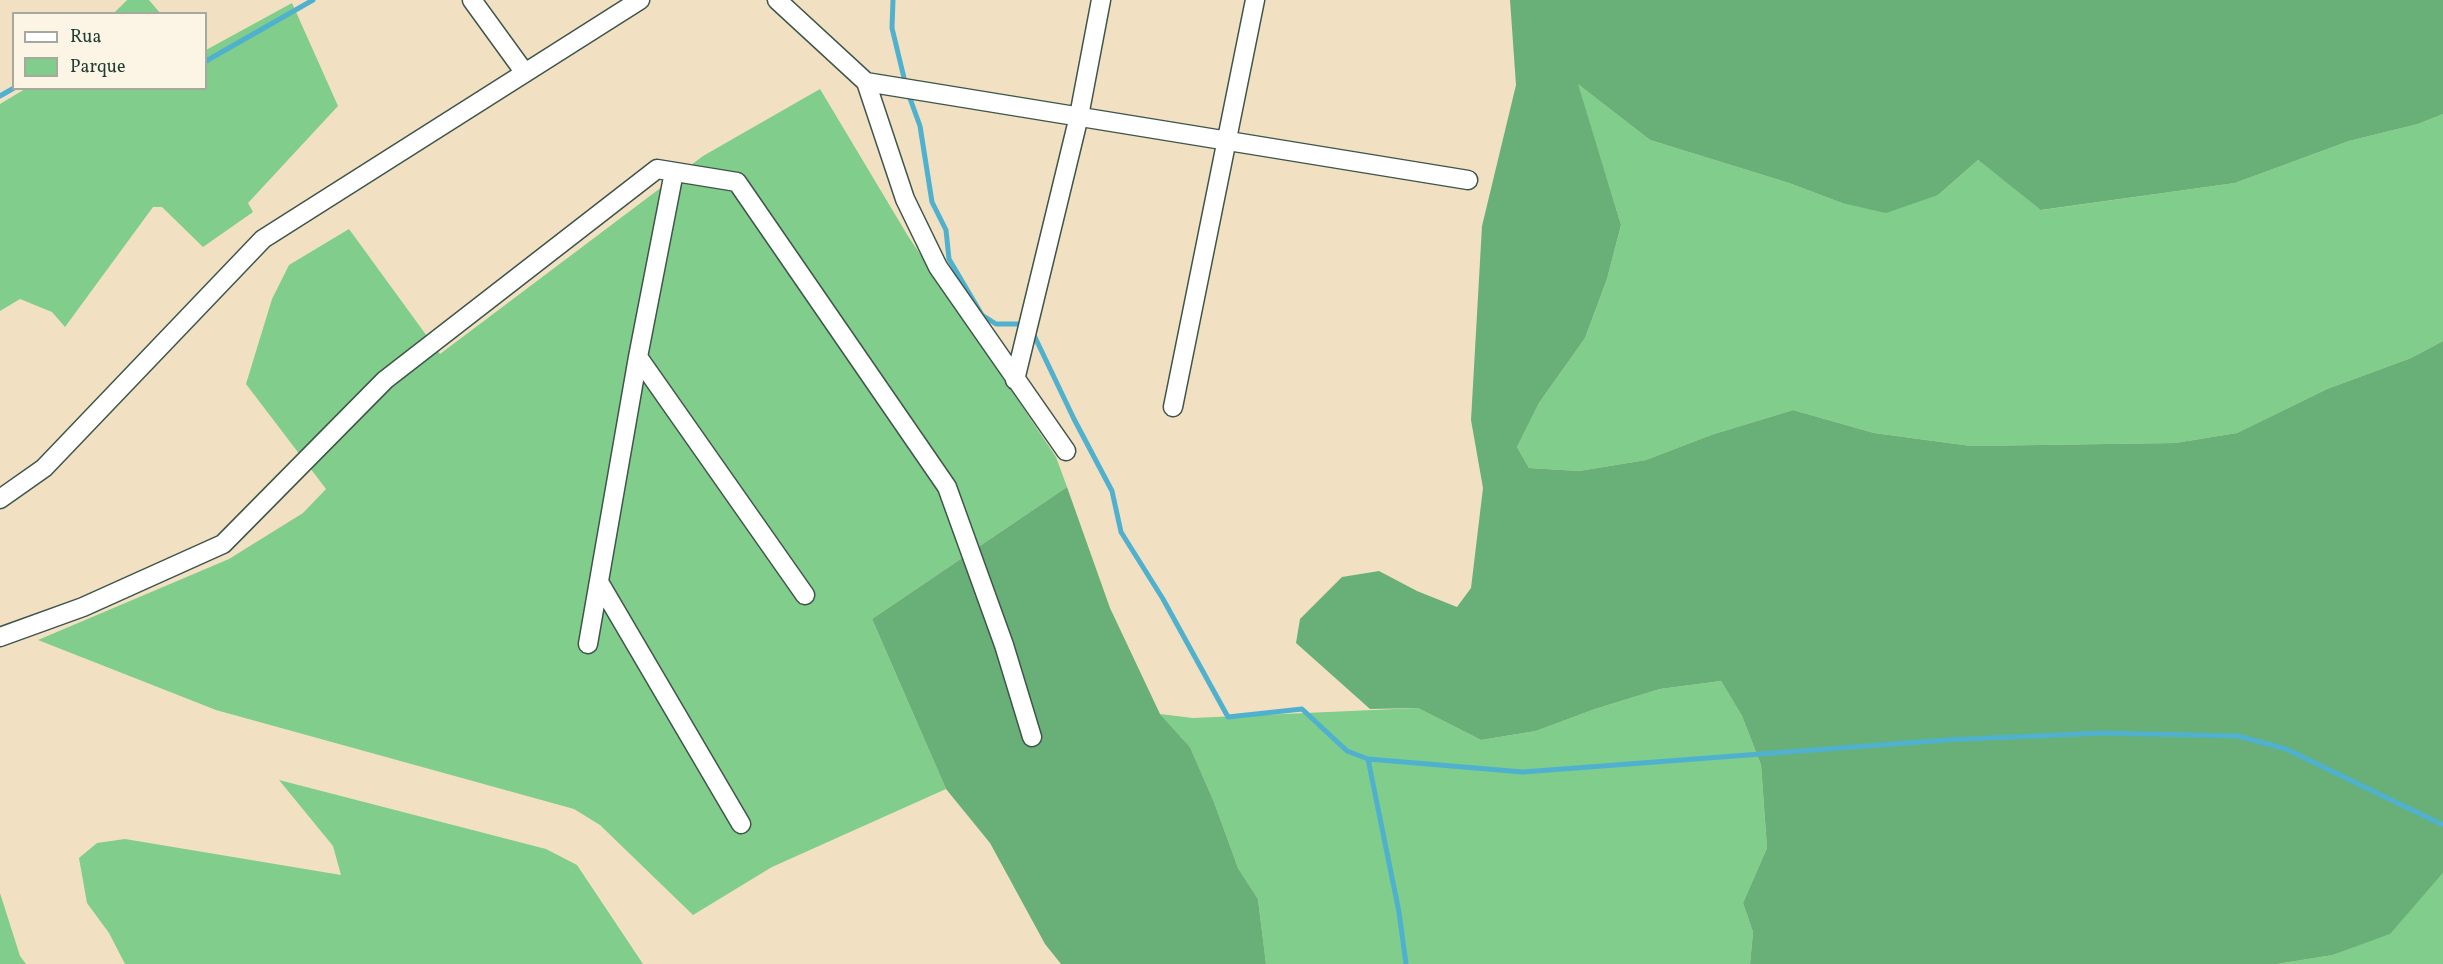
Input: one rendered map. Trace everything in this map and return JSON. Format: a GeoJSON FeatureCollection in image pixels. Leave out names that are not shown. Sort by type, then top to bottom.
{"type":"FeatureCollection","features":[{"type":"Feature","properties":{"kind":"street"},"geometry":{"type":"LineString","coordinates":[[472,0],[525,73]]}},
{"type":"Feature","properties":{"kind":"street"},"geometry":{"type":"LineString","coordinates":[[0,499],[44,468],[263,239],[640,0]]}},
{"type":"Feature","properties":{"kind":"street"},"geometry":{"type":"LineString","coordinates":[[777,0],[866,81],[906,199],[938,267],[1066,451]]}},
{"type":"Feature","properties":{"kind":"street"},"geometry":{"type":"LineString","coordinates":[[1016,380],[1079,116],[1101,0]]}},
{"type":"Feature","properties":{"kind":"street"},"geometry":{"type":"LineString","coordinates":[[1173,407],[1255,0]]}},
{"type":"Feature","properties":{"kind":"street"},"geometry":{"type":"LineString","coordinates":[[866,81],[1468,180]]}},
{"type":"Feature","properties":{"kind":"street"},"geometry":{"type":"LineString","coordinates":[[0,637],[83,607],[223,544],[385,380],[657,169],[737,182],[947,487],[1004,645],[1032,737]]}},
{"type":"Feature","properties":{"kind":"street"},"geometry":{"type":"LineString","coordinates":[[588,644],[638,357],[674,172]]}},
{"type":"Feature","properties":{"kind":"street"},"geometry":{"type":"LineString","coordinates":[[638,357],[804,595]]}},
{"type":"Feature","properties":{"kind":"street"},"geometry":{"type":"LineString","coordinates":[[599,582],[741,824]]}},
{"type":"Feature","properties":{"kind":"green space"},"geometry":{"type":"Polygon","coordinates":[[[127,0],[149,0],[159,12],[115,12],[127,0]]]}},
{"type":"Feature","properties":{"kind":"green space"},"geometry":{"type":"Polygon","coordinates":[[[1510,0],[2443,0],[2443,114],[2418,124],[2349,141],[2235,183],[2041,210],[1978,160],[1938,195],[1886,213],[1842,203],[1789,183],[1650,140],[1578,84],[1621,225],[1607,279],[1585,338],[1539,403],[1517,447],[1529,468],[1579,471],[1646,460],[1711,435],[1793,410],[1874,433],[1971,446],[2175,443],[2237,433],[2327,389],[2411,358],[2443,341],[2443,873],[2390,934],[2333,955],[2277,964],[1750,964],[1753,932],[1743,903],[1767,848],[1761,765],[1742,716],[1721,681],[1660,689],[1595,709],[1536,731],[1481,740],[1418,708],[1370,709],[1296,643],[1300,619],[1342,577],[1379,571],[1417,591],[1457,607],[1471,588],[1483,488],[1471,420],[1482,226],[1516,85],[1510,0]]]}},
{"type":"Feature","properties":{"kind":"green space"},"geometry":{"type":"Polygon","coordinates":[[[292,3],[338,106],[248,203],[253,212],[203,247],[162,207],[153,207],[65,327],[52,312],[20,299],[0,311],[0,104],[23,90],[207,90],[207,49],[292,3]]]}},
{"type":"Feature","properties":{"kind":"green space"},"geometry":{"type":"Polygon","coordinates":[[[1577,83],[1650,140],[1789,183],[1842,203],[1938,195],[1978,160],[2042,210],[2235,183],[2349,141],[2418,124],[2443,114],[2443,341],[2411,358],[2327,389],[2237,433],[2175,443],[1971,446],[1874,433],[1793,410],[1711,435],[1646,460],[1579,471],[1529,468],[1517,447],[1539,403],[1585,338],[1607,279],[1621,225],[1577,83]]]}},
{"type":"Feature","properties":{"kind":"green space"},"geometry":{"type":"Polygon","coordinates":[[[820,89],[908,236],[1056,457],[1067,487],[872,619],[946,789],[772,867],[693,915],[600,825],[574,809],[216,710],[38,640],[229,559],[303,513],[326,489],[246,384],[272,299],[289,265],[349,229],[440,354],[703,156],[820,89]]]}},
{"type":"Feature","properties":{"kind":"green space"},"geometry":{"type":"Polygon","coordinates":[[[1067,487],[1110,608],[1160,714],[1190,747],[1214,802],[1238,868],[1258,899],[1266,964],[1061,964],[1045,944],[990,843],[946,789],[872,619],[1067,487]]]}},
{"type":"Feature","properties":{"kind":"green space"},"geometry":{"type":"Polygon","coordinates":[[[1721,681],[1742,716],[1761,765],[1767,848],[1743,903],[1753,932],[1750,964],[1266,964],[1258,899],[1238,868],[1214,802],[1190,747],[1160,714],[1193,718],[1418,708],[1481,740],[1536,731],[1595,709],[1660,689],[1721,681]]]}},
{"type":"Feature","properties":{"kind":"green space"},"geometry":{"type":"Polygon","coordinates":[[[279,780],[546,849],[577,865],[643,964],[125,964],[109,933],[87,903],[79,858],[97,843],[125,839],[341,875],[333,846],[279,780]]]}},
{"type":"Feature","properties":{"kind":"green space"},"geometry":{"type":"Polygon","coordinates":[[[2443,873],[2443,964],[2277,964],[2333,955],[2389,934],[2443,873]]]}},
{"type":"Feature","properties":{"kind":"green space"},"geometry":{"type":"Polygon","coordinates":[[[0,893],[20,956],[26,964],[0,964],[0,893]]]}},
{"type":"Feature","properties":{"kind":"waterway"},"geometry":{"type":"LineString","coordinates":[[207,60],[313,0]]}},
{"type":"Feature","properties":{"kind":"waterway"},"geometry":{"type":"LineString","coordinates":[[893,0],[892,28],[905,82]]}},
{"type":"Feature","properties":{"kind":"waterway"},"geometry":{"type":"LineString","coordinates":[[0,96],[12,89]]}},
{"type":"Feature","properties":{"kind":"waterway"},"geometry":{"type":"LineString","coordinates":[[908,93],[920,126],[932,202],[946,230],[949,259],[982,315],[996,324],[1026,324]]}},
{"type":"Feature","properties":{"kind":"waterway"},"geometry":{"type":"LineString","coordinates":[[1032,331],[1112,491],[1121,532],[1163,599],[1228,717],[1302,709],[1347,751],[1368,759],[1523,772],[1946,740],[2103,733],[2238,736],[2286,749],[2443,825]]}},
{"type":"Feature","properties":{"kind":"waterway"},"geometry":{"type":"LineString","coordinates":[[1368,759],[1399,912],[1406,964]]}}]}
